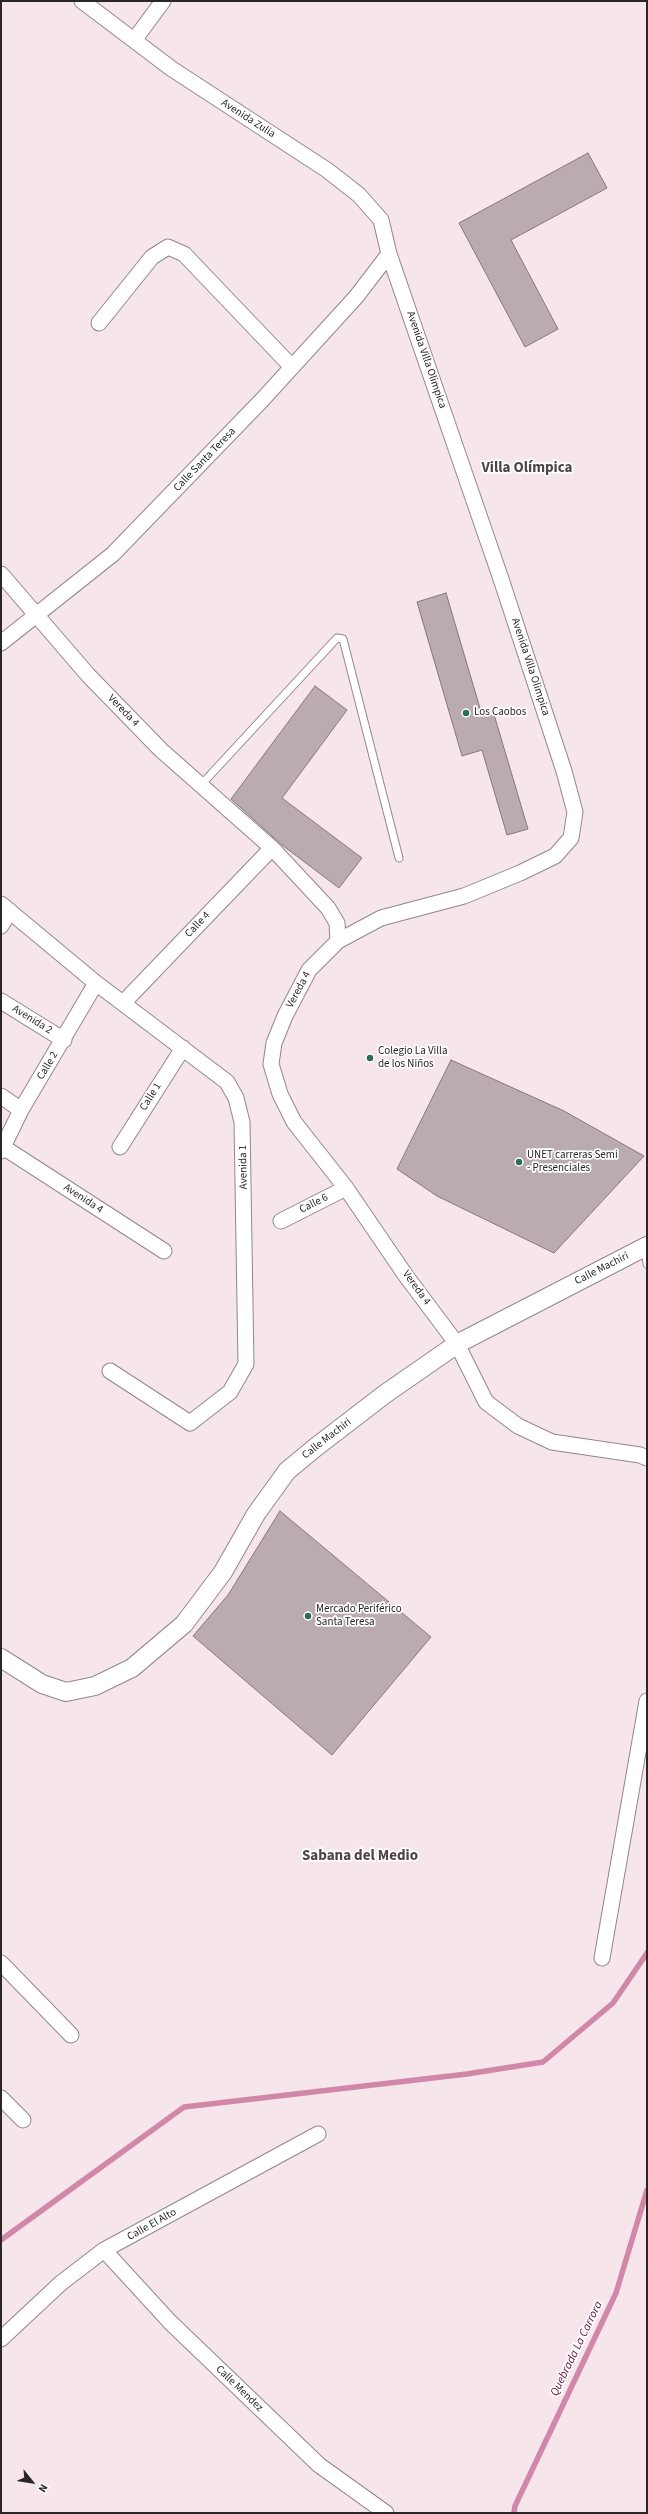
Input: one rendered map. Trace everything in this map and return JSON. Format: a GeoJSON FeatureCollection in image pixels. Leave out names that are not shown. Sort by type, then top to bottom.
{"type":"FeatureCollection","features":[{"type":"Feature","properties":{"kind":"street","name":"Avenida Zulia"},"geometry":{"type":"LineString","coordinates":[[82,1],[135,39],[172,69],[327,170],[359,195],[381,220],[389,254]]}},
{"type":"Feature","properties":{"kind":"street"},"geometry":{"type":"LineString","coordinates":[[135,39],[163,1]]}},
{"type":"Feature","properties":{"kind":"street"},"geometry":{"type":"LineString","coordinates":[[99,323],[152,257],[168,247],[184,254],[291,366]]}},
{"type":"Feature","properties":{"kind":"street","name":"Calle Santa Teresa"},"geometry":{"type":"LineString","coordinates":[[1,643],[113,554],[190,477],[356,297],[389,254]]}},
{"type":"Feature","properties":{"kind":"street","name":"Avenida Villa Olimpica"},"geometry":{"type":"LineString","coordinates":[[338,941],[381,918],[464,896],[520,873],[555,856],[571,838],[574,826],[575,812],[559,757],[498,571],[389,254]]}},
{"type":"Feature","properties":{"kind":"street","name":"Vereda 4"},"geometry":{"type":"LineString","coordinates":[[1,574],[88,675],[161,750],[272,848],[328,908],[337,924],[338,941],[309,970],[285,1016],[274,1043],[271,1064],[280,1094],[294,1122],[346,1188],[406,1276],[457,1344],[486,1402],[518,1426],[552,1442],[640,1454],[647,1458]]}},
{"type":"Feature","properties":{"kind":"street","name":"Calle 4"},"geometry":{"type":"LineString","coordinates":[[123,1003],[272,848]]}},
{"type":"Feature","properties":{"kind":"street"},"geometry":{"type":"LineString","coordinates":[[1,926],[6,908]]}},
{"type":"Feature","properties":{"kind":"street","name":"Avenida 1"},"geometry":{"type":"LineString","coordinates":[[6,908],[96,983],[227,1082],[236,1098],[242,1122],[246,1364],[230,1392],[190,1423],[110,1371]]}},
{"type":"Feature","properties":{"kind":"street","name":"Calle 2"},"geometry":{"type":"LineString","coordinates":[[2,1149],[21,1110],[64,1040],[96,983]]}},
{"type":"Feature","properties":{"kind":"street","name":"Avenida 2"},"geometry":{"type":"LineString","coordinates":[[1,1001],[64,1040]]}},
{"type":"Feature","properties":{"kind":"street","name":"Calle 1"},"geometry":{"type":"LineString","coordinates":[[120,1147],[183,1048]]}},
{"type":"Feature","properties":{"kind":"street"},"geometry":{"type":"LineString","coordinates":[[1,1096],[21,1110]]}},
{"type":"Feature","properties":{"kind":"street","name":"Avenida 4"},"geometry":{"type":"LineString","coordinates":[[2,1149],[164,1251]]}},
{"type":"Feature","properties":{"kind":"street","name":"Calle 6"},"geometry":{"type":"LineString","coordinates":[[281,1221],[346,1188]]}},
{"type":"Feature","properties":{"kind":"street","name":"Calle Machiri"},"geometry":{"type":"LineString","coordinates":[[1,1658],[42,1684],[66,1692],[96,1686],[132,1668],[167,1641],[184,1624],[223,1572],[256,1514],[287,1471],[385,1394],[457,1344],[646,1252]]}},
{"type":"Feature","properties":{"kind":"street"},"geometry":{"type":"LineString","coordinates":[[602,1958],[647,1701]]}},
{"type":"Feature","properties":{"kind":"street"},"geometry":{"type":"LineString","coordinates":[[1,1963],[71,2035]]}},
{"type":"Feature","properties":{"kind":"street"},"geometry":{"type":"LineString","coordinates":[[1,2098],[23,2120]]}},
{"type":"Feature","properties":{"kind":"street","name":"Calle El Alto"},"geometry":{"type":"LineString","coordinates":[[1,2339],[61,2283],[104,2250],[318,2134]]}},
{"type":"Feature","properties":{"kind":"street","name":"Calle Mendez"},"geometry":{"type":"LineString","coordinates":[[104,2250],[170,2322],[319,2465],[386,2513]]}},
{"type":"Feature","properties":{"kind":"lane"},"geometry":{"type":"LineString","coordinates":[[200,786],[337,638],[343,639],[399,858]]}},
{"type":"Feature","properties":{"kind":"building"},"geometry":{"type":"Polygon","coordinates":[[[588,153],[607,188],[511,240],[558,329],[525,347],[459,223],[588,153]]]}},
{"type":"Feature","properties":{"kind":"building","name":"Los Caobos"},"geometry":{"type":"Polygon","coordinates":[[[446,593],[482,715],[493,711],[528,829],[507,835],[482,750],[462,756],[417,602],[446,593]]]}},
{"type":"Feature","properties":{"kind":"building"},"geometry":{"type":"Polygon","coordinates":[[[315,686],[347,710],[282,798],[362,858],[339,888],[282,845],[231,799],[315,686]]]}},
{"type":"Feature","properties":{"kind":"building","name":"UNET carreras Semi - Presenciales"},"geometry":{"type":"Polygon","coordinates":[[[451,1060],[564,1111],[644,1156],[554,1253],[437,1196],[397,1169],[451,1060]]]}},
{"type":"Feature","properties":{"kind":"building","name":"Mercado Periférico Santa Teresa"},"geometry":{"type":"Polygon","coordinates":[[[280,1511],[431,1637],[332,1755],[193,1636],[228,1595],[280,1511]]]}},
{"type":"Feature","properties":{"kind":"waterway"},"geometry":{"type":"LineString","coordinates":[[1,2240],[184,2107],[467,2074],[543,2062],[613,2003],[647,1953]]}},
{"type":"Feature","properties":{"kind":"waterway","name":"Quebrada La Carrora"},"geometry":{"type":"LineString","coordinates":[[514,2513],[515,2506],[616,2293],[647,2190]]}},
{"type":"Feature","properties":{"kind":"place","name":"Los Caobos"},"geometry":{"type":"Point","coordinates":[466,713]}},
{"type":"Feature","properties":{"kind":"place","name":"Colegio La Villa de los Niños"},"geometry":{"type":"Point","coordinates":[370,1058]}},
{"type":"Feature","properties":{"kind":"place","name":"UNET carreras Semi - Presenciales"},"geometry":{"type":"Point","coordinates":[519,1162]}},
{"type":"Feature","properties":{"kind":"place","name":"Mercado Periférico Santa Teresa"},"geometry":{"type":"Point","coordinates":[308,1616]}},
{"type":"Feature","properties":{"kind":"district","name":"Villa Olímpica"},"geometry":{"type":"Point","coordinates":[527,469]}},
{"type":"Feature","properties":{"kind":"district","name":"Sabana del Medio"},"geometry":{"type":"Point","coordinates":[360,1857]}}]}
